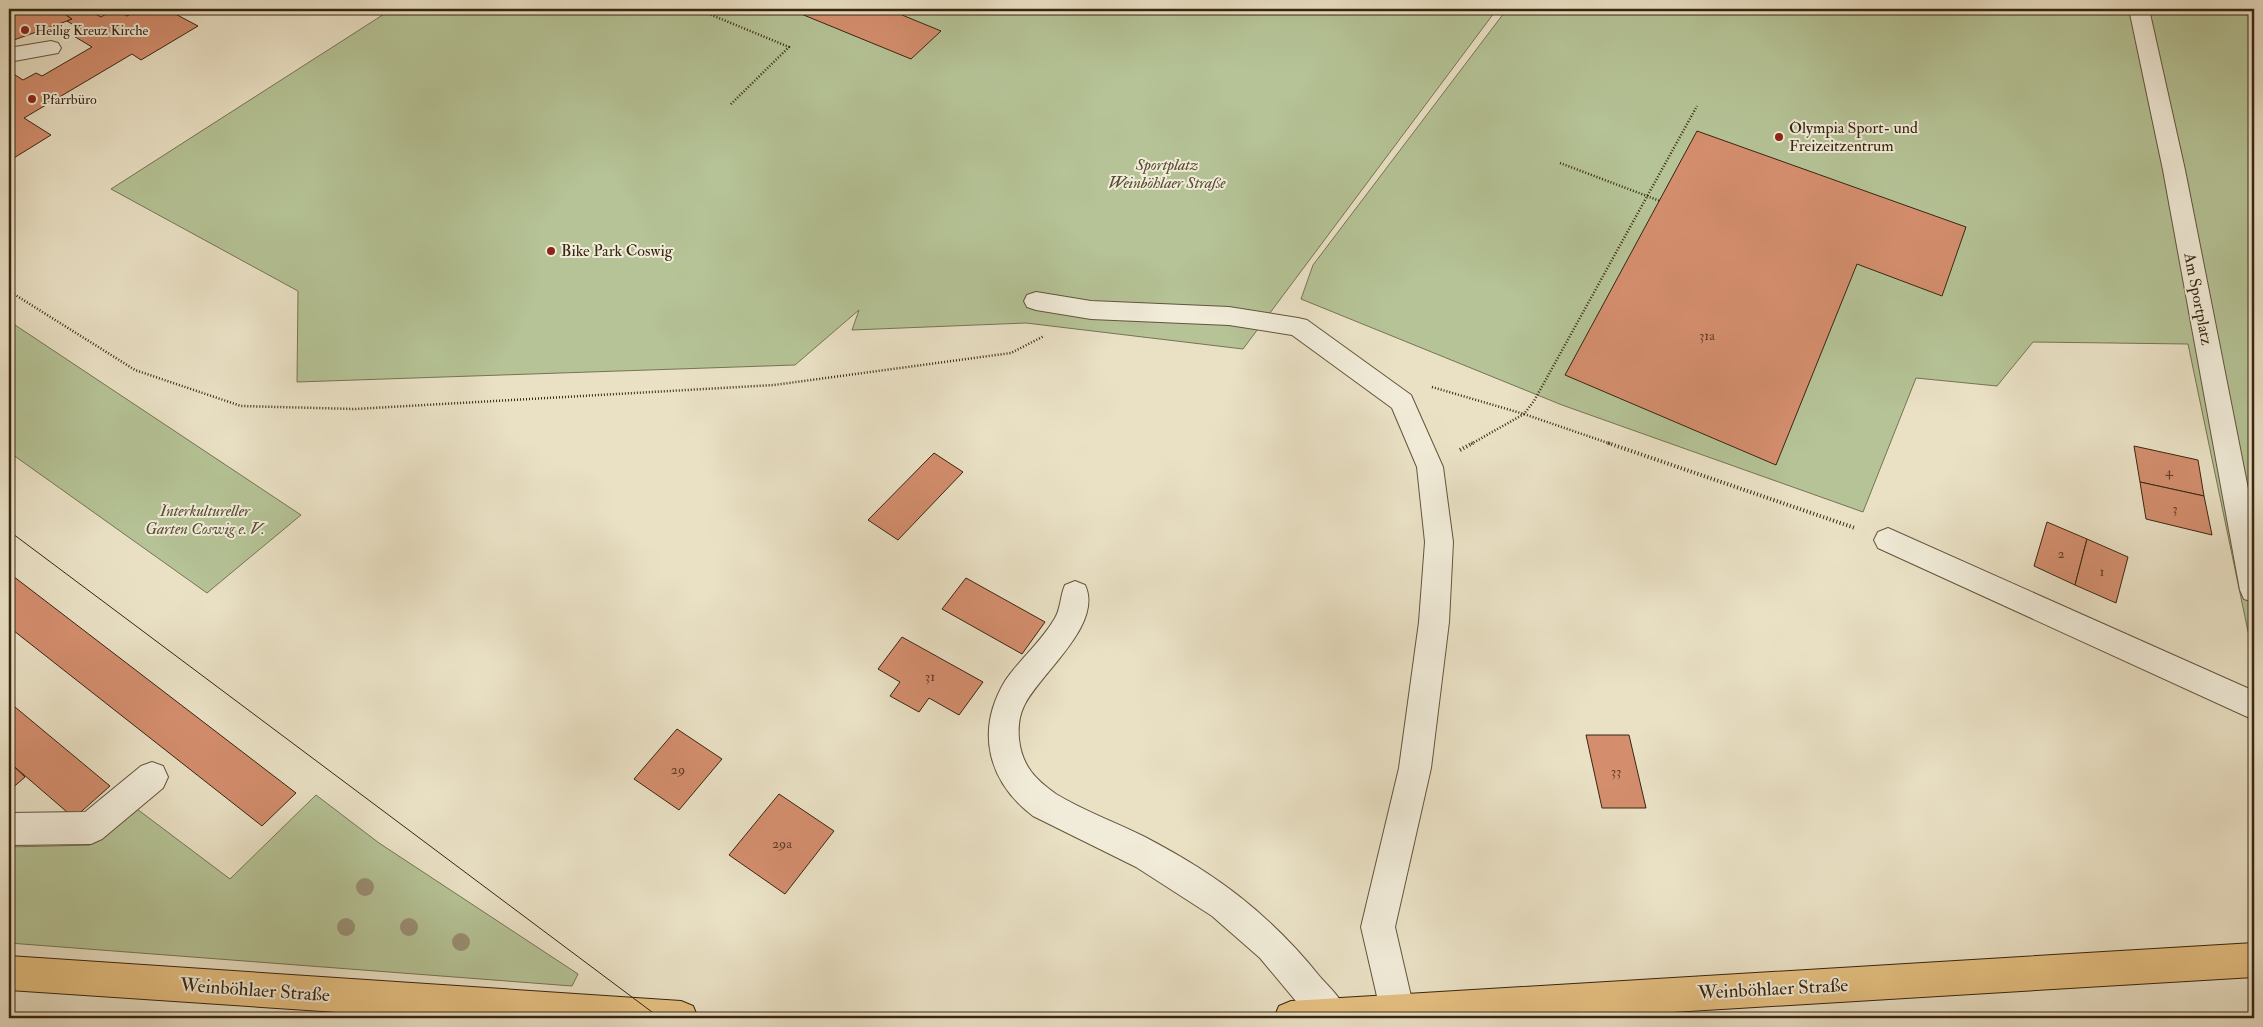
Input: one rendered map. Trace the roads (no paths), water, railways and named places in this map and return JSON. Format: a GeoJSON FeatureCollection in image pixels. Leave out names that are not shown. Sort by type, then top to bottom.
{"type":"FeatureCollection","features":[{"type":"Feature","properties":{"kind":"main road","name":"Weinböhlaer Straße"},"geometry":{"type":"LineString","coordinates":[[1291,1018],[1399,1015],[2254,960]]}},
{"type":"Feature","properties":{"kind":"main road","name":"Weinböhlaer Straße"},"geometry":{"type":"LineString","coordinates":[[9,973],[681,1018]]}},
{"type":"Feature","properties":{"kind":"lane","name":"Am Sportplatz"},"geometry":{"type":"LineString","coordinates":[[2139,9],[2174,170],[2254,590]]}},
{"type":"Feature","properties":{"kind":"lane"},"geometry":{"type":"LineString","coordinates":[[9,55],[51,48]]}},
{"type":"Feature","properties":{"kind":"lane"},"geometry":{"type":"LineString","coordinates":[[1036,301],[1091,310],[1229,316],[1298,327],[1402,402],[1430,467],[1439,542],[1434,622],[1415,768],[1378,927],[1399,1015]]}},
{"type":"Feature","properties":{"kind":"lane"},"geometry":{"type":"LineString","coordinates":[[1888,540],[2254,706]]}},
{"type":"Feature","properties":{"kind":"lane"},"geometry":{"type":"LineString","coordinates":[[1075,594],[1072,612],[1062,631],[1020,685],[1010,702],[1004,722],[1004,743],[1010,768],[1020,784],[1035,798],[1134,848],[1222,902],[1251,925],[1276,950],[1330,1016]]}},
{"type":"Feature","properties":{"kind":"lane"},"geometry":{"type":"LineString","coordinates":[[9,830],[91,828],[152,777]]}},
{"type":"Feature","properties":{"kind":"tram line"},"geometry":{"type":"LineString","coordinates":[[9,531],[660,1018]]}},
{"type":"Feature","properties":{"kind":"place","name":"Heilig Kreuz Kirche"},"geometry":{"type":"Point","coordinates":[25,30]}},
{"type":"Feature","properties":{"kind":"place","name":"Pfarrbüro"},"geometry":{"type":"Point","coordinates":[32,99]}},
{"type":"Feature","properties":{"kind":"place","name":"Olympia Sport- und Freizeitzentrum"},"geometry":{"type":"Point","coordinates":[1779,137]}},
{"type":"Feature","properties":{"kind":"place","name":"Bike Park Coswig"},"geometry":{"type":"Point","coordinates":[551,251]}},
{"type":"Feature","properties":{"kind":"park label","name":"Sportplatz Weinböhlaer Straße"},"geometry":{"type":"Point","coordinates":[1167,174]}},
{"type":"Feature","properties":{"kind":"park label","name":"Interkultureller Garten Coswig e. V."},"geometry":{"type":"Point","coordinates":[205,520]}}]}
